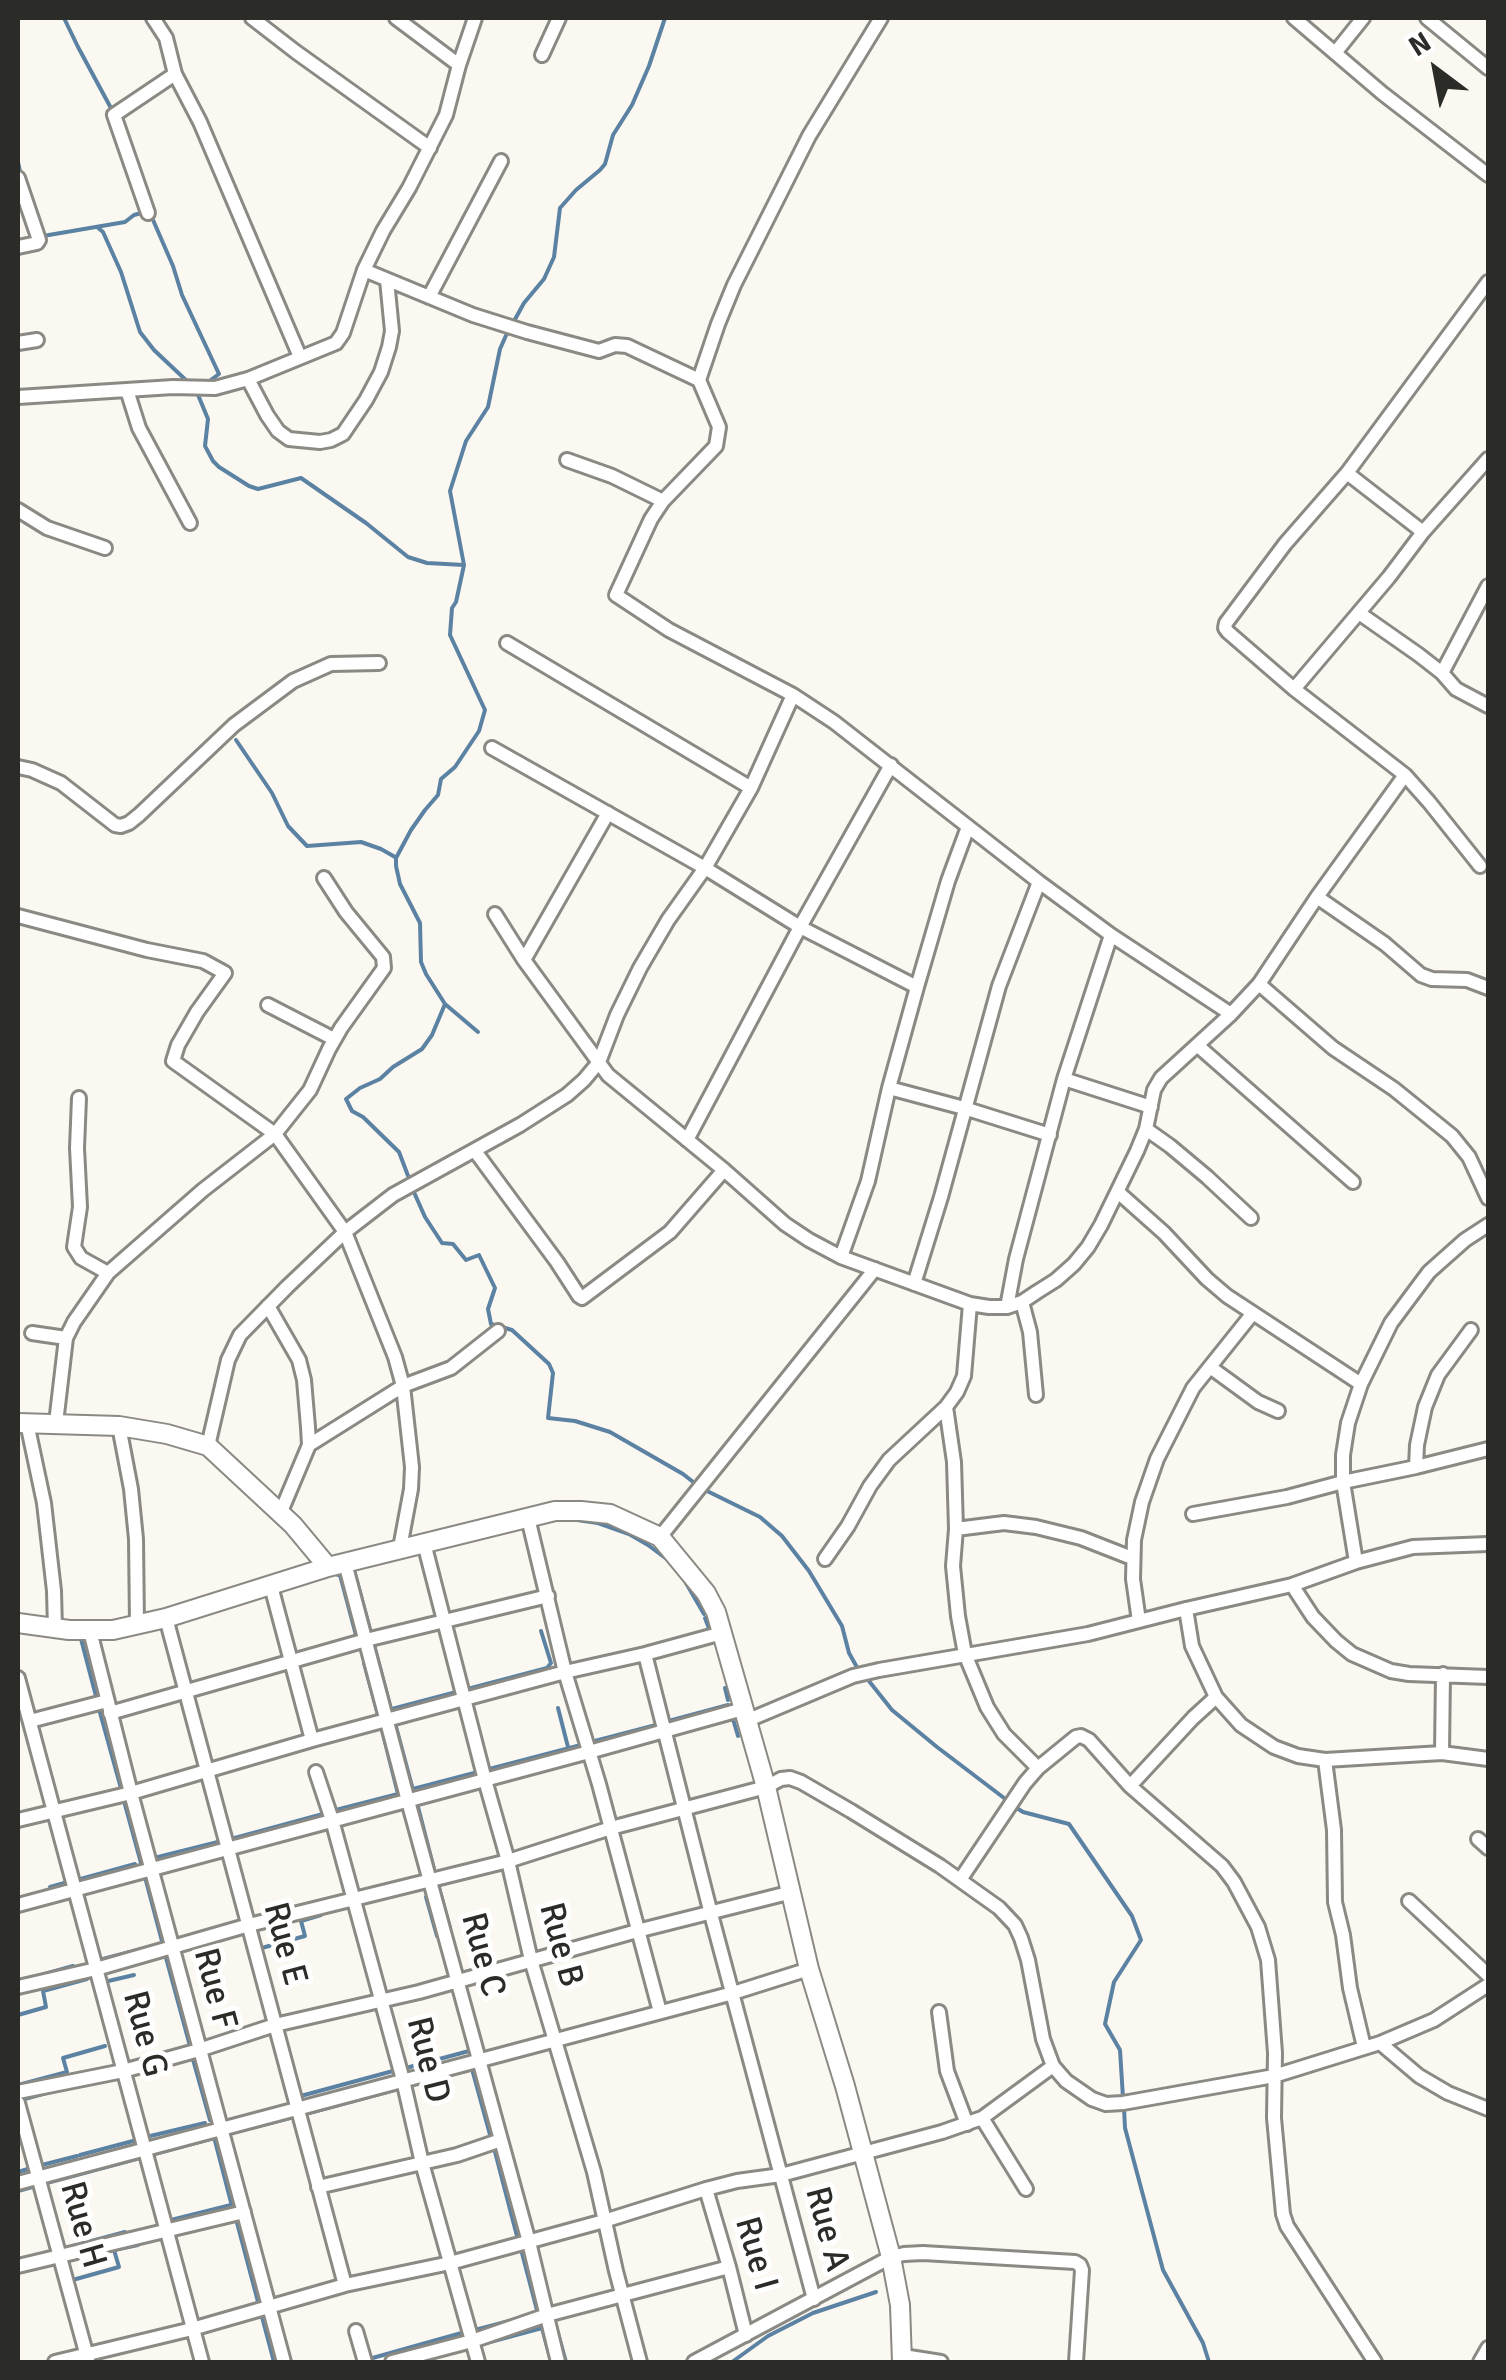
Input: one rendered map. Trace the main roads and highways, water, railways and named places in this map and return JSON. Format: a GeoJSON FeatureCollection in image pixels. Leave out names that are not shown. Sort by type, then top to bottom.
{"type":"FeatureCollection","features":[{"type":"Feature","properties":{"kind":"main road"},"geometry":{"type":"LineString","coordinates":[[22,1423],[119,1426],[208,1446],[337,1565]]}},
{"type":"Feature","properties":{"kind":"main road"},"geometry":{"type":"LineString","coordinates":[[18,1623],[90,1631],[137,1625],[337,1565],[554,1511],[610,1514],[660,1537],[706,1592],[716,1612],[766,1788],[809,1969],[891,2258],[900,2305],[902,2359]]}},
{"type":"Feature","properties":{"kind":"waterway"},"geometry":{"type":"LineString","coordinates":[[64,18],[112,110]]}},
{"type":"Feature","properties":{"kind":"waterway"},"geometry":{"type":"LineString","coordinates":[[513,323],[544,279],[554,257],[560,208],[605,164],[613,135],[632,105],[665,18]]}},
{"type":"Feature","properties":{"kind":"waterway"},"geometry":{"type":"LineString","coordinates":[[18,162],[21,176]]}},
{"type":"Feature","properties":{"kind":"waterway"},"geometry":{"type":"LineString","coordinates":[[43,236],[125,222],[145,212]]}},
{"type":"Feature","properties":{"kind":"waterway"},"geometry":{"type":"LineString","coordinates":[[150,213],[219,374],[208,382]]}},
{"type":"Feature","properties":{"kind":"waterway"},"geometry":{"type":"LineString","coordinates":[[97,227],[121,272],[140,332],[189,383]]}},
{"type":"Feature","properties":{"kind":"waterway"},"geometry":{"type":"LineString","coordinates":[[478,1032],[445,1004],[426,974],[421,962],[420,923],[400,884],[396,858],[411,830],[438,795],[441,779],[455,767],[479,731],[485,710],[450,635],[452,608],[464,565],[450,491],[466,441],[488,407],[500,349],[508,331]]}},
{"type":"Feature","properties":{"kind":"waterway"},"geometry":{"type":"LineString","coordinates":[[196,390],[208,419],[205,446],[219,467],[258,489],[301,478],[408,557],[427,563],[464,565]]}},
{"type":"Feature","properties":{"kind":"waterway"},"geometry":{"type":"LineString","coordinates":[[236,740],[272,793],[288,826],[307,846],[361,842],[395,857]]}},
{"type":"Feature","properties":{"kind":"waterway"},"geometry":{"type":"LineString","coordinates":[[410,1181],[399,1152],[352,1111],[346,1099],[422,1049],[445,1004]]}},
{"type":"Feature","properties":{"kind":"waterway"},"geometry":{"type":"LineString","coordinates":[[413,1190],[442,1243],[453,1244],[466,1260],[479,1255],[495,1288],[488,1309],[491,1324],[512,1330],[549,1364],[553,1373],[548,1418],[575,1421],[610,1432],[697,1485]]}},
{"type":"Feature","properties":{"kind":"waterway"},"geometry":{"type":"LineString","coordinates":[[705,1490],[760,1517],[782,1536],[809,1571],[842,1626],[858,1669]]}},
{"type":"Feature","properties":{"kind":"waterway"},"geometry":{"type":"LineString","coordinates":[[554,1520],[571,1520]]}},
{"type":"Feature","properties":{"kind":"waterway"},"geometry":{"type":"LineString","coordinates":[[577,1520],[629,1534],[668,1560]]}},
{"type":"Feature","properties":{"kind":"waterway"},"geometry":{"type":"LineString","coordinates":[[354,1570],[371,1633]]}},
{"type":"Feature","properties":{"kind":"waterway"},"geometry":{"type":"LineString","coordinates":[[338,1575],[357,1639]]}},
{"type":"Feature","properties":{"kind":"waterway"},"geometry":{"type":"LineString","coordinates":[[686,1583],[704,1614]]}},
{"type":"Feature","properties":{"kind":"waterway"},"geometry":{"type":"LineString","coordinates":[[705,1618],[710,1631]]}},
{"type":"Feature","properties":{"kind":"waterway"},"geometry":{"type":"LineString","coordinates":[[392,1709],[547,1668],[551,1663],[541,1631]]}},
{"type":"Feature","properties":{"kind":"waterway"},"geometry":{"type":"LineString","coordinates":[[73,1638],[81,1639],[97,1700]]}},
{"type":"Feature","properties":{"kind":"waterway"},"geometry":{"type":"LineString","coordinates":[[373,1641],[391,1709]]}},
{"type":"Feature","properties":{"kind":"waterway"},"geometry":{"type":"LineString","coordinates":[[364,1663],[378,1715]]}},
{"type":"Feature","properties":{"kind":"waterway"},"geometry":{"type":"LineString","coordinates":[[865,1676],[892,1710],[1008,1801]]}},
{"type":"Feature","properties":{"kind":"waterway"},"geometry":{"type":"LineString","coordinates":[[725,1688],[728,1700]]}},
{"type":"Feature","properties":{"kind":"waterway"},"geometry":{"type":"LineString","coordinates":[[665,1722],[728,1705]]}},
{"type":"Feature","properties":{"kind":"waterway"},"geometry":{"type":"LineString","coordinates":[[558,1708],[568,1747]]}},
{"type":"Feature","properties":{"kind":"waterway"},"geometry":{"type":"LineString","coordinates":[[99,1709],[122,1792]]}},
{"type":"Feature","properties":{"kind":"waterway"},"geometry":{"type":"LineString","coordinates":[[688,1731],[732,1719]]}},
{"type":"Feature","properties":{"kind":"waterway"},"geometry":{"type":"LineString","coordinates":[[733,1719],[738,1736]]}},
{"type":"Feature","properties":{"kind":"waterway"},"geometry":{"type":"LineString","coordinates":[[395,1723],[413,1790]]}},
{"type":"Feature","properties":{"kind":"waterway"},"geometry":{"type":"LineString","coordinates":[[591,1742],[656,1725]]}},
{"type":"Feature","properties":{"kind":"waterway"},"geometry":{"type":"LineString","coordinates":[[381,1726],[398,1794]]}},
{"type":"Feature","properties":{"kind":"waterway"},"geometry":{"type":"LineString","coordinates":[[413,1789],[581,1745]]}},
{"type":"Feature","properties":{"kind":"waterway"},"geometry":{"type":"LineString","coordinates":[[332,1811],[398,1794]]}},
{"type":"Feature","properties":{"kind":"waterway"},"geometry":{"type":"LineString","coordinates":[[124,1801],[141,1863]]}},
{"type":"Feature","properties":{"kind":"waterway"},"geometry":{"type":"LineString","coordinates":[[417,1803],[434,1869]]}},
{"type":"Feature","properties":{"kind":"waterway"},"geometry":{"type":"LineString","coordinates":[[1015,1807],[1069,1824],[1132,1916],[1141,1940],[1114,1982],[1105,2024],[1120,2050],[1123,2098]]}},
{"type":"Feature","properties":{"kind":"waterway"},"geometry":{"type":"LineString","coordinates":[[231,1839],[323,1814]]}},
{"type":"Feature","properties":{"kind":"waterway"},"geometry":{"type":"LineString","coordinates":[[154,1858],[218,1842]]}},
{"type":"Feature","properties":{"kind":"waterway"},"geometry":{"type":"LineString","coordinates":[[77,1880],[135,1864]]}},
{"type":"Feature","properties":{"kind":"waterway"},"geometry":{"type":"LineString","coordinates":[[439,1885],[498,1870]]}},
{"type":"Feature","properties":{"kind":"waterway"},"geometry":{"type":"LineString","coordinates":[[145,1877],[163,1945]]}},
{"type":"Feature","properties":{"kind":"waterway"},"geometry":{"type":"LineString","coordinates":[[105,1888],[144,1878]]}},
{"type":"Feature","properties":{"kind":"waterway"},"geometry":{"type":"LineString","coordinates":[[50,1887],[68,1882]]}},
{"type":"Feature","properties":{"kind":"waterway"},"geometry":{"type":"LineString","coordinates":[[438,1884],[450,1928]]}},
{"type":"Feature","properties":{"kind":"waterway"},"geometry":{"type":"LineString","coordinates":[[426,1897],[437,1936]]}},
{"type":"Feature","properties":{"kind":"waterway"},"geometry":{"type":"LineString","coordinates":[[288,1909],[303,1905]]}},
{"type":"Feature","properties":{"kind":"waterway"},"geometry":{"type":"LineString","coordinates":[[258,1949],[305,1936],[301,1921],[321,1915]]}},
{"type":"Feature","properties":{"kind":"waterway"},"geometry":{"type":"LineString","coordinates":[[99,1960],[153,1946]]}},
{"type":"Feature","properties":{"kind":"waterway"},"geometry":{"type":"LineString","coordinates":[[165,1954],[190,2046]]}},
{"type":"Feature","properties":{"kind":"waterway"},"geometry":{"type":"LineString","coordinates":[[34,1977],[73,1966]]}},
{"type":"Feature","properties":{"kind":"waterway"},"geometry":{"type":"LineString","coordinates":[[104,1982],[134,1975]]}},
{"type":"Feature","properties":{"kind":"waterway"},"geometry":{"type":"LineString","coordinates":[[18,2015],[46,2007],[43,1991],[87,1979]]}},
{"type":"Feature","properties":{"kind":"waterway"},"geometry":{"type":"LineString","coordinates":[[18,2085],[67,2072],[63,2058],[105,2046]]}},
{"type":"Feature","properties":{"kind":"waterway"},"geometry":{"type":"LineString","coordinates":[[406,2068],[469,2051]]}},
{"type":"Feature","properties":{"kind":"waterway"},"geometry":{"type":"LineString","coordinates":[[192,2056],[210,2120]]}},
{"type":"Feature","properties":{"kind":"waterway"},"geometry":{"type":"LineString","coordinates":[[472,2069],[492,2142]]}},
{"type":"Feature","properties":{"kind":"waterway"},"geometry":{"type":"LineString","coordinates":[[410,2085],[473,2069]]}},
{"type":"Feature","properties":{"kind":"waterway"},"geometry":{"type":"LineString","coordinates":[[297,2097],[393,2071]]}},
{"type":"Feature","properties":{"kind":"waterway"},"geometry":{"type":"LineString","coordinates":[[302,2115],[398,2089]]}},
{"type":"Feature","properties":{"kind":"waterway"},"geometry":{"type":"LineString","coordinates":[[21,2100],[50,2092]]}},
{"type":"Feature","properties":{"kind":"waterway"},"geometry":{"type":"LineString","coordinates":[[1124,2108],[1125,2128],[1163,2270],[1203,2343],[1209,2362]]}},
{"type":"Feature","properties":{"kind":"waterway"},"geometry":{"type":"LineString","coordinates":[[228,2134],[290,2118]]}},
{"type":"Feature","properties":{"kind":"waterway"},"geometry":{"type":"LineString","coordinates":[[146,2137],[205,2123]]}},
{"type":"Feature","properties":{"kind":"waterway"},"geometry":{"type":"LineString","coordinates":[[214,2137],[233,2210]]}},
{"type":"Feature","properties":{"kind":"waterway"},"geometry":{"type":"LineString","coordinates":[[151,2155],[214,2138]]}},
{"type":"Feature","properties":{"kind":"waterway"},"geometry":{"type":"LineString","coordinates":[[80,2155],[133,2141]]}},
{"type":"Feature","properties":{"kind":"waterway"},"geometry":{"type":"LineString","coordinates":[[494,2148],[518,2240]]}},
{"type":"Feature","properties":{"kind":"waterway"},"geometry":{"type":"LineString","coordinates":[[38,2166],[77,2156]]}},
{"type":"Feature","properties":{"kind":"waterway"},"geometry":{"type":"LineString","coordinates":[[43,2184],[140,2158]]}},
{"type":"Feature","properties":{"kind":"waterway"},"geometry":{"type":"LineString","coordinates":[[18,2172],[31,2168]]}},
{"type":"Feature","properties":{"kind":"waterway"},"geometry":{"type":"LineString","coordinates":[[18,2191],[36,2186]]}},
{"type":"Feature","properties":{"kind":"waterway"},"geometry":{"type":"LineString","coordinates":[[167,2221],[231,2205]]}},
{"type":"Feature","properties":{"kind":"waterway"},"geometry":{"type":"LineString","coordinates":[[236,2219],[274,2362]]}},
{"type":"Feature","properties":{"kind":"waterway"},"geometry":{"type":"LineString","coordinates":[[62,2249],[125,2232]]}},
{"type":"Feature","properties":{"kind":"waterway"},"geometry":{"type":"LineString","coordinates":[[69,2281],[119,2267],[114,2250],[138,2245]]}},
{"type":"Feature","properties":{"kind":"waterway"},"geometry":{"type":"LineString","coordinates":[[522,2253],[538,2314]]}},
{"type":"Feature","properties":{"kind":"waterway"},"geometry":{"type":"LineString","coordinates":[[732,2362],[768,2336],[813,2313],[876,2292]]}},
{"type":"Feature","properties":{"kind":"waterway"},"geometry":{"type":"LineString","coordinates":[[285,2309],[310,2302]]}},
{"type":"Feature","properties":{"kind":"waterway"},"geometry":{"type":"LineString","coordinates":[[475,2330],[524,2317]]}},
{"type":"Feature","properties":{"kind":"waterway"},"geometry":{"type":"LineString","coordinates":[[554,2319],[566,2362]]}},
{"type":"Feature","properties":{"kind":"waterway"},"geometry":{"type":"LineString","coordinates":[[479,2345],[542,2328],[551,2362]]}},
{"type":"Feature","properties":{"kind":"waterway"},"geometry":{"type":"LineString","coordinates":[[369,2359],[465,2332]]}},
{"type":"Feature","properties":{"kind":"waterway"},"geometry":{"type":"LineString","coordinates":[[108,2356],[120,2353]]}}]}
